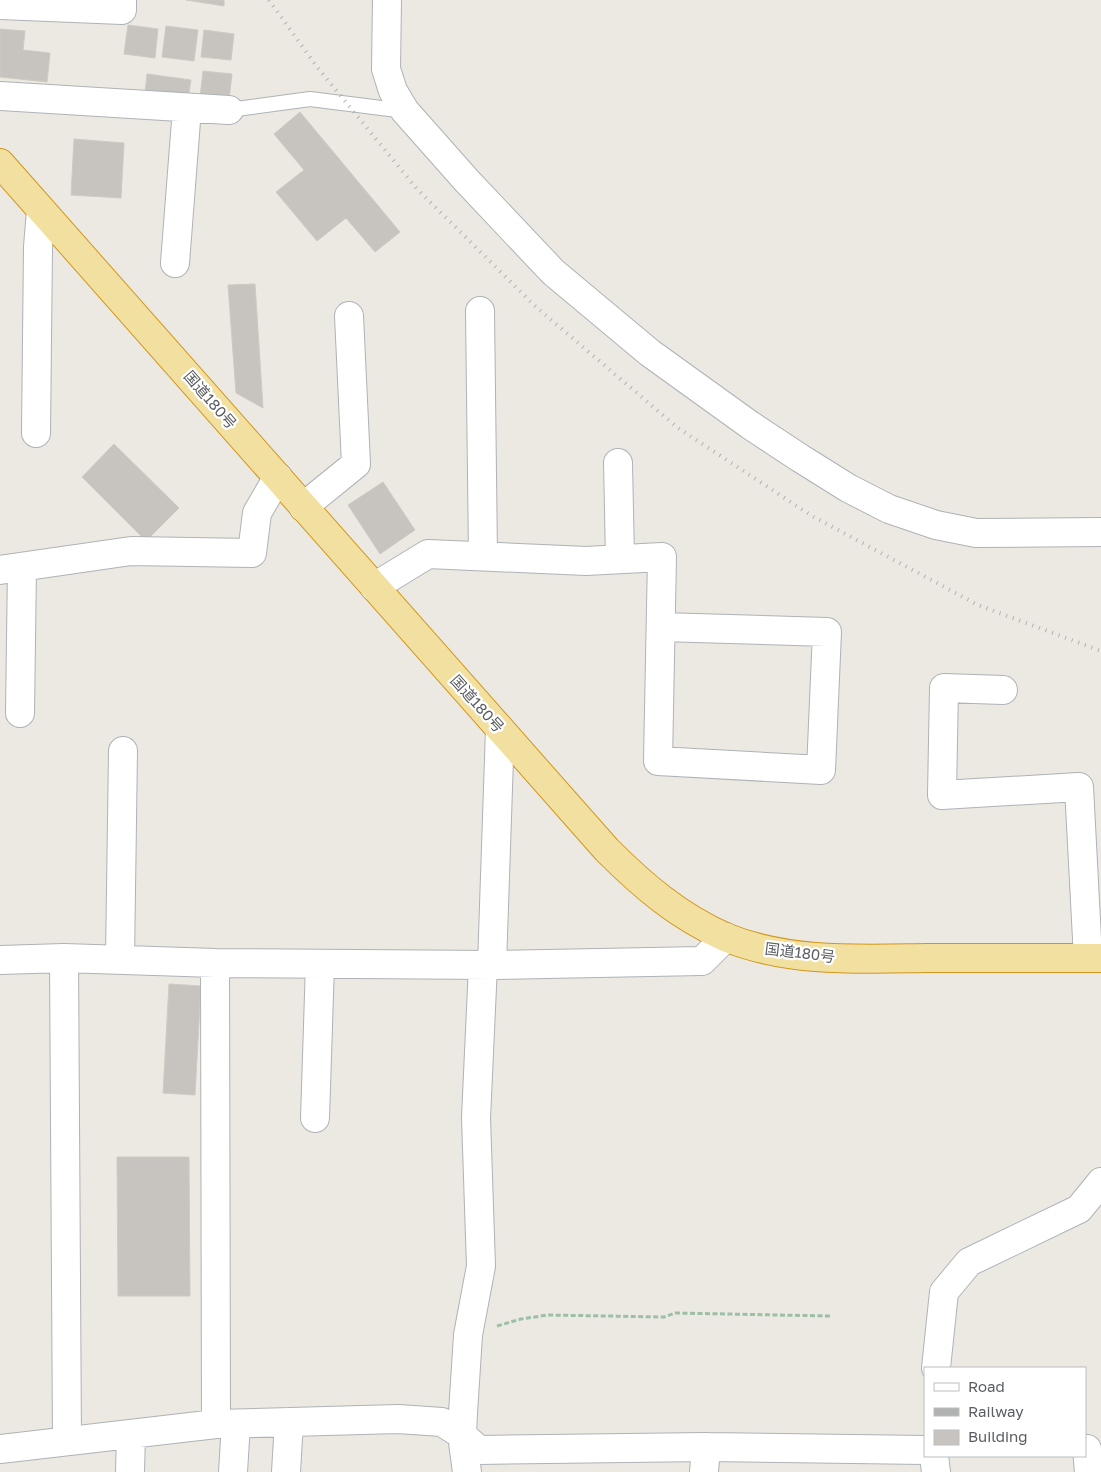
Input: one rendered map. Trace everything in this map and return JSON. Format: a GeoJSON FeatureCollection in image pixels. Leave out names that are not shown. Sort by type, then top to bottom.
{"type":"FeatureCollection","features":[{"type":"Feature","properties":{"kind":"highway","name":"国道180号"},"geometry":{"type":"LineString","coordinates":[[0,163],[607,850],[635,879],[661,901],[694,921],[726,937],[761,948],[799,956],[887,959],[1095,958]]}},
{"type":"Feature","properties":{"kind":"street"},"geometry":{"type":"LineString","coordinates":[[0,6],[122,10],[122,0]]}},
{"type":"Feature","properties":{"kind":"street"},"geometry":{"type":"LineString","coordinates":[[387,0],[386,69],[392,91],[405,111],[467,181],[553,272],[658,358],[750,425],[848,488],[889,509],[936,525],[976,533],[1101,532]]}},
{"type":"Feature","properties":{"kind":"street"},"geometry":{"type":"LineString","coordinates":[[0,96],[229,110]]}},
{"type":"Feature","properties":{"kind":"street"},"geometry":{"type":"LineString","coordinates":[[176,263],[187,108]]}},
{"type":"Feature","properties":{"kind":"street"},"geometry":{"type":"LineString","coordinates":[[36,433],[38,248],[41,210]]}},
{"type":"Feature","properties":{"kind":"street"},"geometry":{"type":"LineString","coordinates":[[480,311],[483,556]]}},
{"type":"Feature","properties":{"kind":"street"},"geometry":{"type":"LineString","coordinates":[[303,507],[356,464],[349,316]]}},
{"type":"Feature","properties":{"kind":"street"},"geometry":{"type":"LineString","coordinates":[[618,463],[620,559]]}},
{"type":"Feature","properties":{"kind":"street"},"geometry":{"type":"LineString","coordinates":[[20,713],[11,569],[131,551],[252,553],[257,513],[278,477]]}},
{"type":"Feature","properties":{"kind":"street"},"geometry":{"type":"LineString","coordinates":[[374,587],[428,554],[586,561],[662,557],[658,761],[821,770],[827,632],[661,627]]}},
{"type":"Feature","properties":{"kind":"street"},"geometry":{"type":"LineString","coordinates":[[1003,690],[944,688],[942,795],[1079,787],[1095,958]]}},
{"type":"Feature","properties":{"kind":"street"},"geometry":{"type":"LineString","coordinates":[[467,1472],[462,1435],[468,1335],[481,1266],[476,1118],[487,965],[500,730]]}},
{"type":"Feature","properties":{"kind":"street"},"geometry":{"type":"LineString","coordinates":[[120,959],[123,751]]}},
{"type":"Feature","properties":{"kind":"street"},"geometry":{"type":"LineString","coordinates":[[0,960],[64,958],[215,963],[487,965],[702,960],[726,937]]}},
{"type":"Feature","properties":{"kind":"street"},"geometry":{"type":"LineString","coordinates":[[64,958],[67,1441]]}},
{"type":"Feature","properties":{"kind":"street"},"geometry":{"type":"LineString","coordinates":[[215,963],[226,1424],[233,1472]]}},
{"type":"Feature","properties":{"kind":"street"},"geometry":{"type":"LineString","coordinates":[[315,1118],[320,964]]}},
{"type":"Feature","properties":{"kind":"street"},"geometry":{"type":"LineString","coordinates":[[936,1367],[944,1292],[969,1262],[1079,1209],[1101,1182]]}},
{"type":"Feature","properties":{"kind":"street"},"geometry":{"type":"LineString","coordinates":[[0,1449],[226,1424],[398,1419],[442,1422],[462,1435],[478,1450],[705,1459],[924,1450]]}},
{"type":"Feature","properties":{"kind":"street"},"geometry":{"type":"LineString","coordinates":[[286,1472],[289,1422]]}},
{"type":"Feature","properties":{"kind":"street"},"geometry":{"type":"LineString","coordinates":[[130,1472],[131,1434]]}},
{"type":"Feature","properties":{"kind":"street"},"geometry":{"type":"LineString","coordinates":[[934,1457],[936,1472]]}},
{"type":"Feature","properties":{"kind":"lane"},"geometry":{"type":"LineString","coordinates":[[229,110],[310,99],[405,111]]}},
{"type":"Feature","properties":{"kind":"path"},"geometry":{"type":"LineString","coordinates":[[468,1335],[520,1319],[548,1315],[664,1317],[675,1313],[830,1316]]}},
{"type":"Feature","properties":{"kind":"building"},"geometry":{"type":"Polygon","coordinates":[[[186,0],[224,0],[224,6],[186,0]]]}},
{"type":"Feature","properties":{"kind":"building"},"geometry":{"type":"Polygon","coordinates":[[[128,25],[158,29],[155,58],[124,54],[128,25]]]}},
{"type":"Feature","properties":{"kind":"building"},"geometry":{"type":"Polygon","coordinates":[[[166,26],[198,30],[194,61],[162,57],[166,26]]]}},
{"type":"Feature","properties":{"kind":"building"},"geometry":{"type":"Polygon","coordinates":[[[0,29],[25,31],[23,50],[50,53],[47,82],[0,77],[0,29]]]}},
{"type":"Feature","properties":{"kind":"building"},"geometry":{"type":"Polygon","coordinates":[[[204,30],[234,34],[231,60],[201,57],[204,30]]]}},
{"type":"Feature","properties":{"kind":"building"},"geometry":{"type":"Polygon","coordinates":[[[203,71],[232,74],[229,100],[200,97],[203,71]]]}},
{"type":"Feature","properties":{"kind":"building"},"geometry":{"type":"Polygon","coordinates":[[[147,74],[191,80],[188,98],[145,93],[147,74]]]}},
{"type":"Feature","properties":{"kind":"building"},"geometry":{"type":"Polygon","coordinates":[[[300,112],[400,232],[375,252],[346,218],[317,241],[276,192],[304,170],[274,134],[300,112]]]}},
{"type":"Feature","properties":{"kind":"building"},"geometry":{"type":"Polygon","coordinates":[[[74,139],[124,143],[121,198],[71,195],[74,139]]]}},
{"type":"Feature","properties":{"kind":"building"},"geometry":{"type":"Polygon","coordinates":[[[255,284],[263,408],[236,393],[228,285],[255,284]]]}},
{"type":"Feature","properties":{"kind":"building"},"geometry":{"type":"Polygon","coordinates":[[[114,444],[179,508],[146,541],[82,477],[114,444]]]}},
{"type":"Feature","properties":{"kind":"building"},"geometry":{"type":"Polygon","coordinates":[[[383,482],[415,530],[380,554],[348,505],[383,482]]]}},
{"type":"Feature","properties":{"kind":"building"},"geometry":{"type":"Polygon","coordinates":[[[169,984],[201,986],[195,1095],[163,1093],[169,984]]]}},
{"type":"Feature","properties":{"kind":"building"},"geometry":{"type":"Polygon","coordinates":[[[117,1157],[189,1157],[190,1296],[118,1296],[117,1157]]]}},
{"type":"Feature","properties":{"kind":"railway"},"geometry":{"type":"LineString","coordinates":[[269,0],[317,67],[417,189],[536,307],[678,428],[812,516],[978,605],[1101,651]]}}]}
